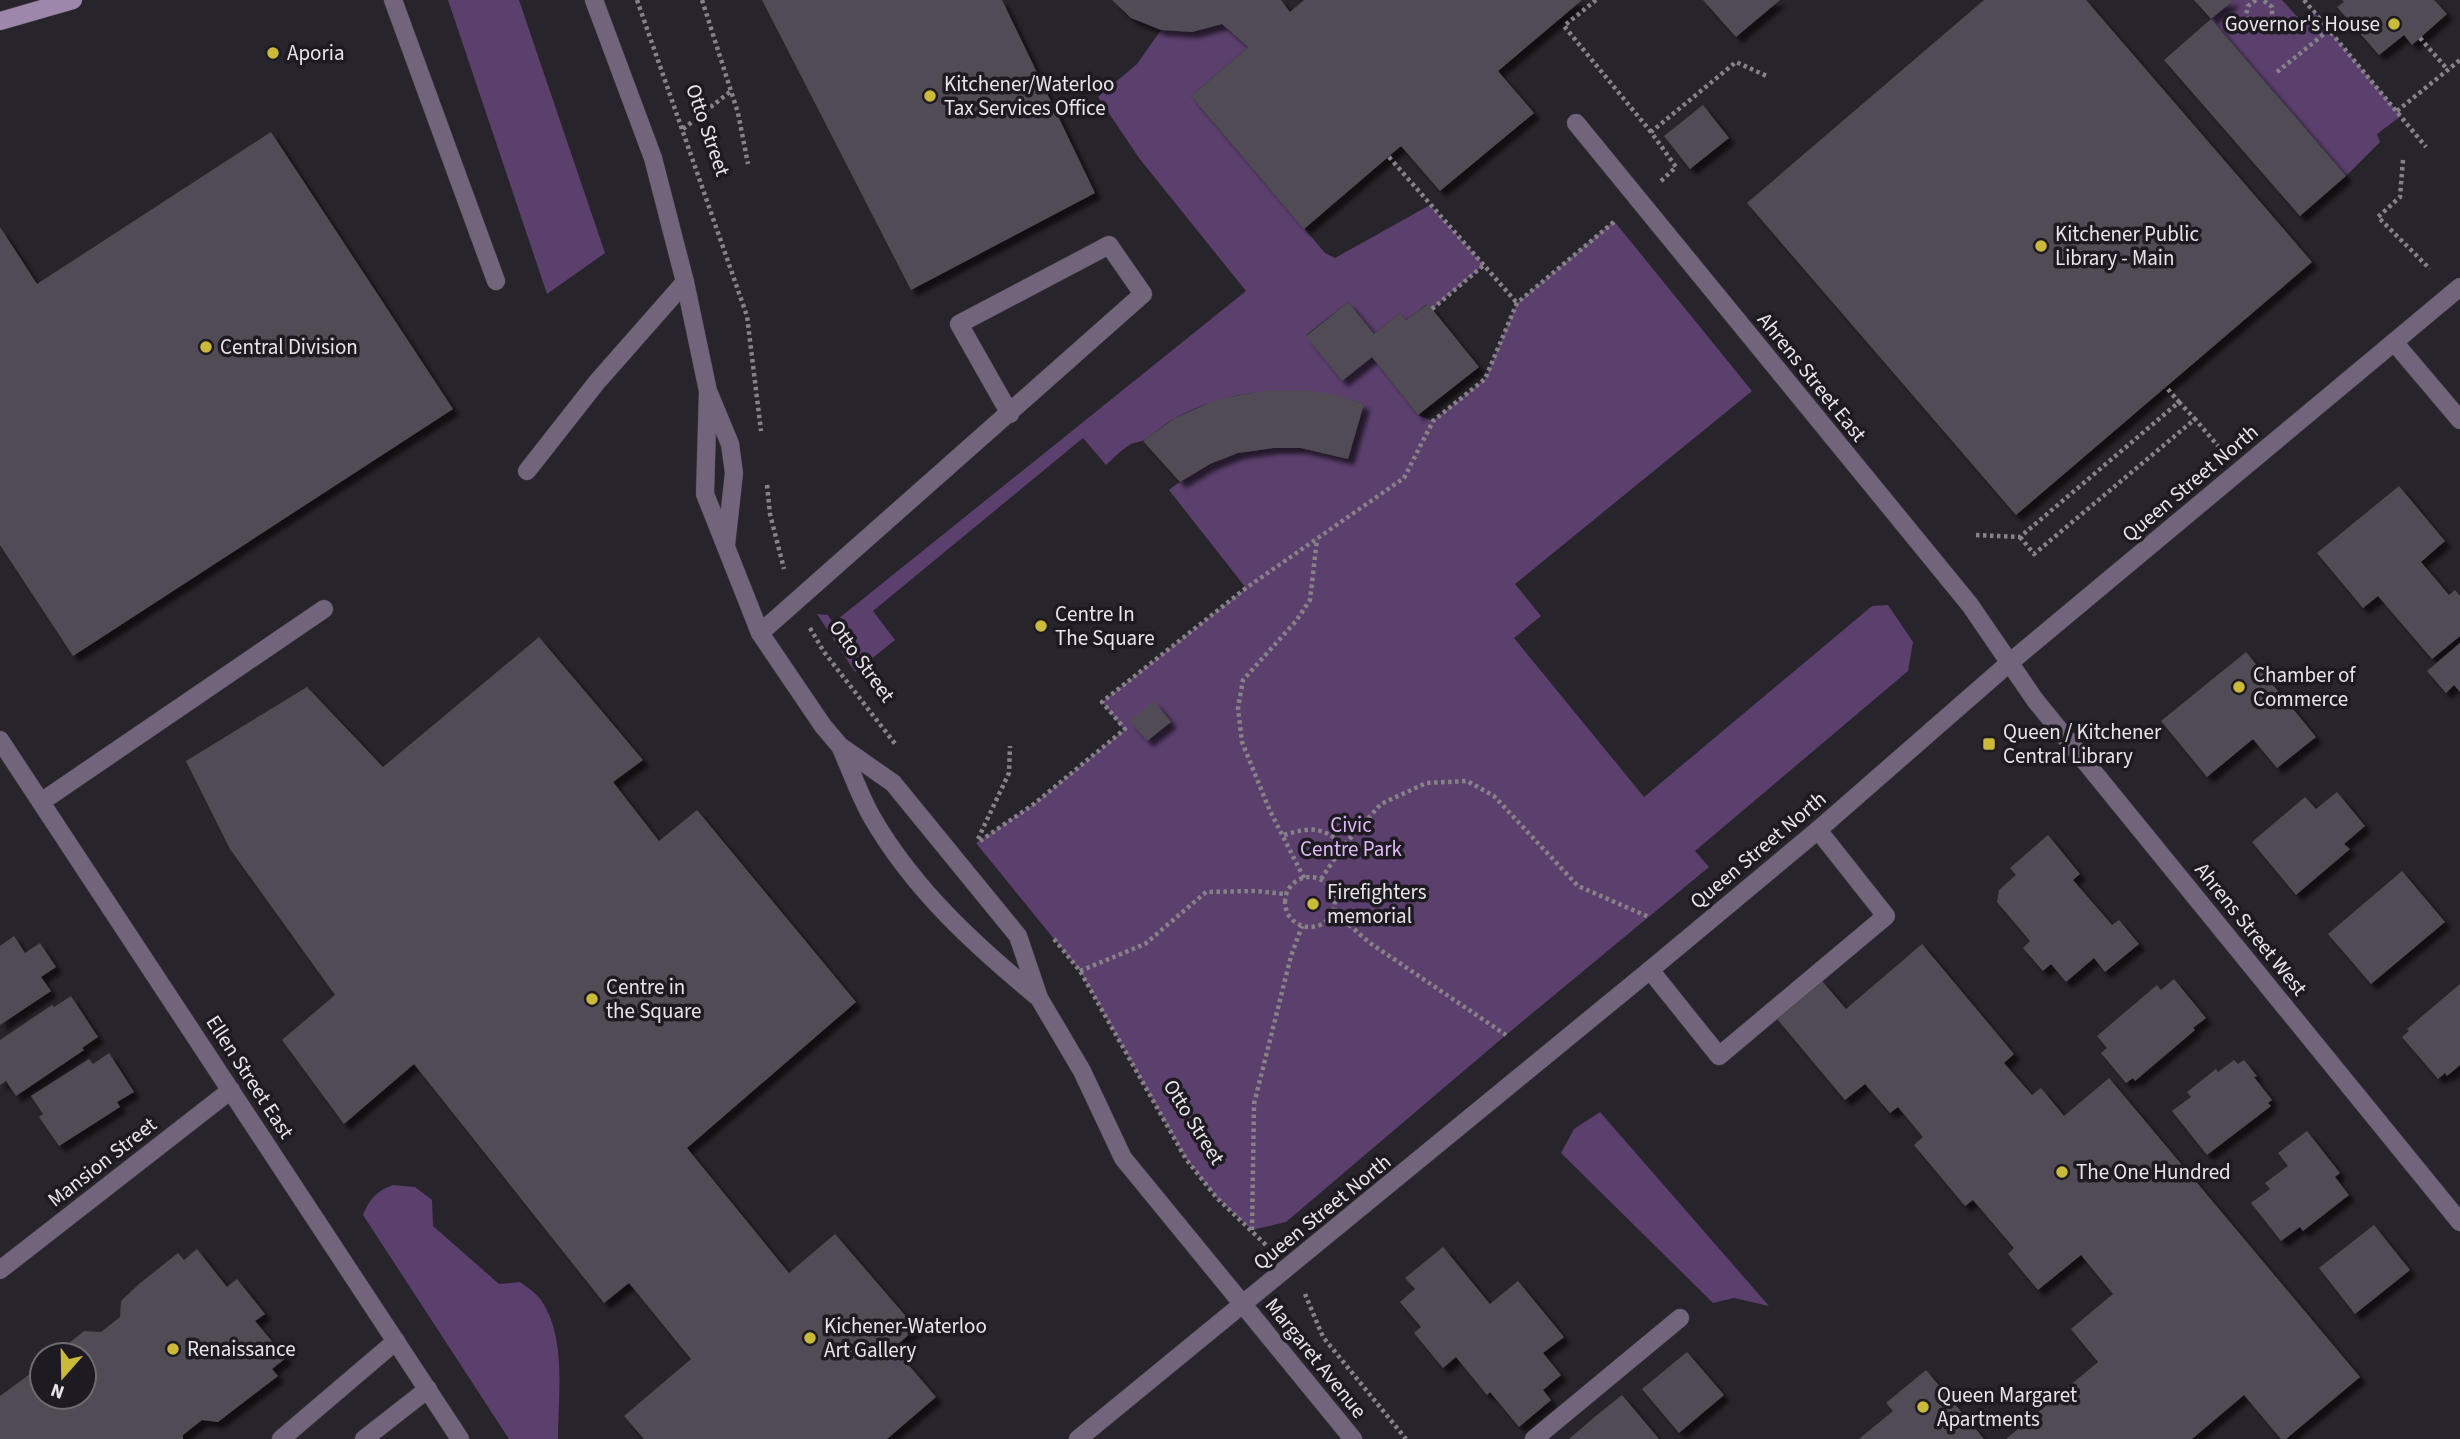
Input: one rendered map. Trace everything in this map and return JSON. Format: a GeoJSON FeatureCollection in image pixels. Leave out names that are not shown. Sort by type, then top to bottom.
{"type":"FeatureCollection","features":[{"type":"Feature","properties":{"kind":"main road"},"geometry":{"type":"LineString","coordinates":[[0,21],[73,0]]}},
{"type":"Feature","properties":{"kind":"street"},"geometry":{"type":"LineString","coordinates":[[393,0],[496,281]]}},
{"type":"Feature","properties":{"kind":"street"},"geometry":{"type":"LineString","coordinates":[[594,0],[653,158],[685,282],[708,391],[730,444],[734,473],[725,548]]}},
{"type":"Feature","properties":{"kind":"street","name":"Ahrens Street East"},"geometry":{"type":"LineString","coordinates":[[1576,123],[1970,605],[2008,664]]}},
{"type":"Feature","properties":{"kind":"street"},"geometry":{"type":"LineString","coordinates":[[760,633],[1010,414],[1143,294],[1109,245],[959,324],[1010,414]]}},
{"type":"Feature","properties":{"kind":"street"},"geometry":{"type":"LineString","coordinates":[[527,471],[597,383],[685,282]]}},
{"type":"Feature","properties":{"kind":"street","name":"Queen Street North"},"geometry":{"type":"LineString","coordinates":[[1078,1439],[1818,830],[2008,664],[2460,287]]}},
{"type":"Feature","properties":{"kind":"street"},"geometry":{"type":"LineString","coordinates":[[2394,342],[2460,420]]}},
{"type":"Feature","properties":{"kind":"street"},"geometry":{"type":"LineString","coordinates":[[708,391],[705,494],[760,633],[823,726],[840,746],[893,783],[1018,936],[1039,998],[1082,1071],[1123,1158],[1244,1305]]}},
{"type":"Feature","properties":{"kind":"street"},"geometry":{"type":"LineString","coordinates":[[41,802],[324,609]]}},
{"type":"Feature","properties":{"kind":"street","name":"Ahrens Street West"},"geometry":{"type":"LineString","coordinates":[[2008,664],[2043,711],[2460,1222]]}},
{"type":"Feature","properties":{"kind":"street","name":"Ellen Street East"},"geometry":{"type":"LineString","coordinates":[[0,740],[460,1439]]}},
{"type":"Feature","properties":{"kind":"street"},"geometry":{"type":"LineString","coordinates":[[840,746],[873,818],[921,888],[985,954],[1039,998]]}},
{"type":"Feature","properties":{"kind":"street"},"geometry":{"type":"LineString","coordinates":[[1650,970],[1719,1056],[1886,916],[1818,830]]}},
{"type":"Feature","properties":{"kind":"street","name":"Mansion Street"},"geometry":{"type":"LineString","coordinates":[[0,1270],[231,1090]]}},
{"type":"Feature","properties":{"kind":"street","name":"Margaret Avenue"},"geometry":{"type":"LineString","coordinates":[[1244,1305],[1353,1439]]}},
{"type":"Feature","properties":{"kind":"street"},"geometry":{"type":"LineString","coordinates":[[1534,1439],[1680,1318]]}},
{"type":"Feature","properties":{"kind":"street"},"geometry":{"type":"LineString","coordinates":[[281,1439],[396,1341]]}},
{"type":"Feature","properties":{"kind":"street"},"geometry":{"type":"LineString","coordinates":[[364,1439],[428,1390]]}},
{"type":"Feature","properties":{"kind":"path","name":"Otto Street"},"geometry":{"type":"LineString","coordinates":[[637,0],[747,316],[761,432]]}},
{"type":"Feature","properties":{"kind":"path"},"geometry":{"type":"LineString","coordinates":[[702,0],[731,91],[748,153],[748,164]]}},
{"type":"Feature","properties":{"kind":"path"},"geometry":{"type":"LineString","coordinates":[[976,843],[1034,804],[1125,729],[1102,702],[1246,588],[1404,478],[1433,421],[1485,379],[1517,303],[1676,167],[1651,132],[1564,26],[1595,0]]}},
{"type":"Feature","properties":{"kind":"path"},"geometry":{"type":"LineString","coordinates":[[2256,0],[2248,6],[2246,15],[2250,22],[2258,26],[2267,24],[2272,16],[2272,7],[2265,0]]}},
{"type":"Feature","properties":{"kind":"path"},"geometry":{"type":"LineString","coordinates":[[2304,0],[2426,146]]}},
{"type":"Feature","properties":{"kind":"path"},"geometry":{"type":"LineString","coordinates":[[2277,72],[2329,30]]}},
{"type":"Feature","properties":{"kind":"path"},"geometry":{"type":"LineString","coordinates":[[2420,37],[2448,70]]}},
{"type":"Feature","properties":{"kind":"path"},"geometry":{"type":"LineString","coordinates":[[2396,111],[2460,60]]}},
{"type":"Feature","properties":{"kind":"path"},"geometry":{"type":"LineString","coordinates":[[1651,132],[1736,62],[1769,77]]}},
{"type":"Feature","properties":{"kind":"path"},"geometry":{"type":"LineString","coordinates":[[683,129],[731,91]]}},
{"type":"Feature","properties":{"kind":"path"},"geometry":{"type":"LineString","coordinates":[[1389,157],[1517,303]]}},
{"type":"Feature","properties":{"kind":"path"},"geometry":{"type":"LineString","coordinates":[[2403,160],[2400,197],[2378,217],[2430,269]]}},
{"type":"Feature","properties":{"kind":"path"},"geometry":{"type":"LineString","coordinates":[[1432,309],[1484,265]]}},
{"type":"Feature","properties":{"kind":"path"},"geometry":{"type":"LineString","coordinates":[[2166,387],[2218,446]]}},
{"type":"Feature","properties":{"kind":"path"},"geometry":{"type":"LineString","coordinates":[[1976,535],[2021,537],[2179,402]]}},
{"type":"Feature","properties":{"kind":"path"},"geometry":{"type":"LineString","coordinates":[[2021,537],[2035,554],[2194,419]]}},
{"type":"Feature","properties":{"kind":"path","name":"Otto Street"},"geometry":{"type":"LineString","coordinates":[[765,473],[770,514],[795,603],[824,652],[901,751]]}},
{"type":"Feature","properties":{"kind":"path"},"geometry":{"type":"LineString","coordinates":[[1304,878],[1270,811],[1242,742],[1238,708],[1243,680],[1296,621],[1310,600],[1317,538]]}},
{"type":"Feature","properties":{"kind":"path"},"geometry":{"type":"LineString","coordinates":[[976,843],[1009,773],[1010,746]]}},
{"type":"Feature","properties":{"kind":"path"},"geometry":{"type":"LineString","coordinates":[[1321,878],[1344,845],[1381,804],[1426,783],[1467,781],[1494,796],[1578,886],[1649,917]]}},
{"type":"Feature","properties":{"kind":"path"},"geometry":{"type":"LineString","coordinates":[[1283,835],[1307,828],[1328,832],[1344,845]]}},
{"type":"Feature","properties":{"kind":"path"},"geometry":{"type":"LineString","coordinates":[[968,833],[976,843]]}},
{"type":"Feature","properties":{"kind":"path"},"geometry":{"type":"LineString","coordinates":[[1312,876],[1321,878],[1333,891],[1333,911],[1320,925],[1311,928],[1302,926],[1286,913],[1285,894],[1292,883],[1312,876]]}},
{"type":"Feature","properties":{"kind":"path"},"geometry":{"type":"LineString","coordinates":[[1080,971],[1145,944],[1206,892],[1256,891],[1285,894]]}},
{"type":"Feature","properties":{"kind":"path"},"geometry":{"type":"LineString","coordinates":[[1333,911],[1370,943],[1506,1035]]}},
{"type":"Feature","properties":{"kind":"path"},"geometry":{"type":"LineString","coordinates":[[1252,1230],[1254,1104],[1291,956],[1302,926]]}},
{"type":"Feature","properties":{"kind":"path","name":"Otto Street"},"geometry":{"type":"LineString","coordinates":[[1054,939],[1080,971],[1186,1159],[1216,1197],[1266,1246]]}},
{"type":"Feature","properties":{"kind":"path","name":"Margaret Avenue"},"geometry":{"type":"LineString","coordinates":[[1301,1289],[1323,1337],[1406,1439]]}},
{"type":"Feature","properties":{"kind":"green space"},"geometry":{"type":"Polygon","coordinates":[[[448,0],[519,0],[605,253],[547,294],[448,0]]]}},
{"type":"Feature","properties":{"kind":"green space"},"geometry":{"type":"Polygon","coordinates":[[[2234,0],[2282,0],[2303,23],[2314,12],[2401,116],[2377,134],[2380,142],[2346,176],[2211,19],[2234,0]]]}},
{"type":"Feature","properties":{"kind":"green space","name":"Civic Centre Park"},"geometry":{"type":"Polygon","coordinates":[[[1222,24],[1248,47],[1191,96],[1325,253],[1335,258],[1430,205],[1484,265],[1432,309],[1427,304],[1406,320],[1400,313],[1374,334],[1348,302],[1306,335],[1342,381],[1372,357],[1418,415],[1433,421],[1485,379],[1517,303],[1614,221],[1752,391],[1515,584],[1541,616],[1514,638],[1644,797],[1872,606],[1888,605],[1913,642],[1908,671],[1695,851],[1709,867],[1286,1222],[1252,1230],[1216,1197],[1186,1159],[1080,971],[976,843],[1034,804],[1124,730],[1102,702],[1246,588],[1169,490],[1214,463],[1230,456],[1264,448],[1306,449],[1348,459],[1364,404],[1316,393],[1293,391],[1269,391],[1222,399],[1177,417],[1146,439],[1128,446],[1106,465],[1083,438],[873,611],[895,640],[855,672],[817,614],[828,615],[833,623],[1246,291],[1139,158],[1098,97],[1137,64],[1161,30],[1192,32],[1222,24]]]}},
{"type":"Feature","properties":{"kind":"green space"},"geometry":{"type":"Polygon","coordinates":[[[1600,1112],[1769,1306],[1734,1298],[1713,1303],[1561,1153],[1574,1129],[1600,1112]]]}},
{"type":"Feature","properties":{"kind":"green space"},"geometry":{"type":"Polygon","coordinates":[[[393,1185],[415,1187],[432,1200],[433,1226],[499,1284],[520,1282],[541,1300],[555,1332],[558,1349],[558,1439],[509,1439],[363,1215],[375,1196],[393,1185]]]}},
{"type":"Feature","properties":{"kind":"building","name":"Kitchener/Waterloo Tax Services Office"},"geometry":{"type":"Polygon","coordinates":[[[762,0],[1002,0],[1095,193],[911,290],[762,0]]]}},
{"type":"Feature","properties":{"kind":"building"},"geometry":{"type":"Polygon","coordinates":[[[1112,0],[1281,0],[1290,12],[1304,0],[1582,0],[1498,71],[1534,113],[1440,191],[1401,146],[1304,229],[1191,96],[1248,47],[1222,24],[1192,32],[1161,30],[1131,18],[1112,0]]]}},
{"type":"Feature","properties":{"kind":"building"},"geometry":{"type":"Polygon","coordinates":[[[1703,0],[1780,0],[1736,37],[1703,0]]]}},
{"type":"Feature","properties":{"kind":"building","name":"Kitchener Public Library - Main"},"geometry":{"type":"Polygon","coordinates":[[[1984,0],[2086,0],[2312,262],[2016,515],[1747,203],[1984,0]]]}},
{"type":"Feature","properties":{"kind":"building"},"geometry":{"type":"Polygon","coordinates":[[[2194,0],[2234,0],[2211,19],[2194,0]]]}},
{"type":"Feature","properties":{"kind":"building","name":"Governor's House"},"geometry":{"type":"Polygon","coordinates":[[[2342,0],[2434,0],[2447,14],[2412,45],[2404,35],[2379,55],[2337,7],[2344,2],[2342,0]]]}},
{"type":"Feature","properties":{"kind":"building"},"geometry":{"type":"Polygon","coordinates":[[[2211,19],[2346,176],[2300,216],[2164,60],[2211,19]]]}},
{"type":"Feature","properties":{"kind":"building"},"geometry":{"type":"Polygon","coordinates":[[[1703,105],[1729,138],[1690,169],[1664,136],[1703,105]]]}},
{"type":"Feature","properties":{"kind":"building","name":"Central Division"},"geometry":{"type":"Polygon","coordinates":[[[271,132],[453,409],[73,656],[0,545],[0,227],[37,284],[271,132]]]}},
{"type":"Feature","properties":{"kind":"building"},"geometry":{"type":"Polygon","coordinates":[[[1348,302],[1374,334],[1400,313],[1406,320],[1428,304],[1479,367],[1418,415],[1372,357],[1342,381],[1306,336],[1348,302]]]}},
{"type":"Feature","properties":{"kind":"building"},"geometry":{"type":"Polygon","coordinates":[[[1304,390],[1336,395],[1364,404],[1348,459],[1301,448],[1273,448],[1238,453],[1210,464],[1180,482],[1143,441],[1175,418],[1218,399],[1264,391],[1304,390]]]}},
{"type":"Feature","properties":{"kind":"building"},"geometry":{"type":"Polygon","coordinates":[[[2399,486],[2445,541],[2421,562],[2449,595],[2455,590],[2460,596],[2460,636],[2432,659],[2378,596],[2363,608],[2317,553],[2399,486]]]}},
{"type":"Feature","properties":{"kind":"building","name":"Centre in the Square"},"geometry":{"type":"Polygon","coordinates":[[[539,637],[643,760],[613,782],[659,841],[697,810],[856,1002],[687,1148],[789,1273],[835,1234],[916,1328],[894,1348],[936,1397],[887,1439],[644,1439],[624,1416],[691,1359],[629,1283],[604,1303],[414,1064],[344,1124],[282,1040],[335,995],[230,849],[186,761],[307,687],[383,767],[539,637]]]}},
{"type":"Feature","properties":{"kind":"building"},"geometry":{"type":"Polygon","coordinates":[[[2460,643],[2460,692],[2454,685],[2446,693],[2427,671],[2460,643]]]}},
{"type":"Feature","properties":{"kind":"building","name":"Chamber of Commerce"},"geometry":{"type":"Polygon","coordinates":[[[2246,652],[2316,737],[2277,768],[2253,739],[2207,777],[2161,721],[2246,652]]]}},
{"type":"Feature","properties":{"kind":"building"},"geometry":{"type":"Polygon","coordinates":[[[1154,701],[1171,722],[1147,741],[1130,721],[1154,701]]]}},
{"type":"Feature","properties":{"kind":"building"},"geometry":{"type":"Polygon","coordinates":[[[2337,792],[2365,826],[2344,844],[2350,849],[2296,895],[2252,842],[2305,797],[2316,809],[2337,792]]]}},
{"type":"Feature","properties":{"kind":"building"},"geometry":{"type":"Polygon","coordinates":[[[2048,835],[2080,874],[2073,880],[2112,925],[2119,920],[2139,944],[2105,972],[2094,958],[2066,982],[2051,964],[2043,971],[2023,948],[2030,941],[1997,902],[1999,890],[2016,875],[2010,868],[2048,835]]]}},
{"type":"Feature","properties":{"kind":"building"},"geometry":{"type":"Polygon","coordinates":[[[2402,871],[2445,922],[2371,984],[2328,934],[2402,871]]]}},
{"type":"Feature","properties":{"kind":"building"},"geometry":{"type":"Polygon","coordinates":[[[14,936],[25,953],[40,943],[56,967],[41,977],[51,991],[0,1025],[0,946],[14,936]]]}},
{"type":"Feature","properties":{"kind":"building","name":"The One Hundred"},"geometry":{"type":"Polygon","coordinates":[[[1922,944],[2014,1054],[2004,1063],[2032,1095],[2041,1088],[2064,1116],[2109,1078],[2360,1377],[2286,1439],[2281,1439],[2244,1395],[2192,1439],[2006,1439],[2098,1362],[2071,1329],[2113,1294],[2081,1255],[2038,1290],[2008,1254],[2014,1248],[1973,1200],[1965,1206],[1914,1145],[1923,1137],[1898,1107],[1890,1113],[1865,1084],[1845,1100],[1777,1019],[1822,981],[1846,1009],[1922,944]]]}},
{"type":"Feature","properties":{"kind":"building"},"geometry":{"type":"Polygon","coordinates":[[[2174,979],[2206,1018],[2135,1081],[2133,1078],[2126,1083],[2101,1053],[2107,1048],[2097,1036],[2157,985],[2161,990],[2174,979]]]}},
{"type":"Feature","properties":{"kind":"building"},"geometry":{"type":"Polygon","coordinates":[[[2460,984],[2460,1065],[2447,1076],[2445,1073],[2438,1079],[2402,1037],[2409,1031],[2407,1029],[2460,984]]]}},
{"type":"Feature","properties":{"kind":"building"},"geometry":{"type":"Polygon","coordinates":[[[71,996],[98,1037],[82,1048],[84,1050],[16,1096],[6,1081],[0,1085],[0,1040],[52,1005],[54,1007],[71,996]]]}},
{"type":"Feature","properties":{"kind":"building"},"geometry":{"type":"Polygon","coordinates":[[[109,1053],[134,1092],[117,1102],[120,1107],[59,1146],[39,1117],[43,1114],[31,1096],[89,1059],[93,1064],[109,1053]]]}},
{"type":"Feature","properties":{"kind":"building"},"geometry":{"type":"Polygon","coordinates":[[[2234,1060],[2238,1064],[2244,1060],[2257,1076],[2254,1077],[2272,1100],[2268,1103],[2271,1106],[2207,1155],[2172,1111],[2191,1097],[2187,1092],[2216,1069],[2218,1072],[2234,1060]]]}},
{"type":"Feature","properties":{"kind":"building"},"geometry":{"type":"Polygon","coordinates":[[[2307,1131],[2340,1173],[2335,1177],[2349,1195],[2303,1231],[2300,1227],[2281,1241],[2251,1203],[2270,1189],[2265,1183],[2288,1166],[2278,1153],[2307,1131]]]}},
{"type":"Feature","properties":{"kind":"building"},"geometry":{"type":"Polygon","coordinates":[[[2374,1225],[2410,1270],[2355,1314],[2319,1268],[2374,1225]]]}},
{"type":"Feature","properties":{"kind":"building"},"geometry":{"type":"Polygon","coordinates":[[[1443,1247],[1490,1304],[1518,1281],[1564,1337],[1543,1353],[1561,1375],[1543,1390],[1551,1400],[1519,1427],[1490,1392],[1487,1395],[1456,1357],[1443,1368],[1414,1333],[1421,1327],[1400,1302],[1415,1289],[1405,1278],[1443,1247]]]}},
{"type":"Feature","properties":{"kind":"building","name":"Renaissance"},"geometry":{"type":"Polygon","coordinates":[[[197,1249],[227,1287],[237,1279],[265,1314],[255,1321],[286,1358],[272,1369],[278,1376],[218,1422],[202,1420],[183,1435],[183,1439],[0,1439],[0,1396],[28,1375],[28,1411],[98,1411],[98,1341],[72,1341],[84,1331],[101,1332],[120,1317],[121,1301],[139,1284],[178,1253],[184,1260],[197,1249]]]}},
{"type":"Feature","properties":{"kind":"building"},"geometry":{"type":"Polygon","coordinates":[[[1687,1352],[1724,1395],[1679,1433],[1642,1389],[1687,1352]]]}},
{"type":"Feature","properties":{"kind":"building","name":"Queen Margaret Apartments"},"geometry":{"type":"Polygon","coordinates":[[[1926,1370],[1984,1439],[1859,1439],[1893,1411],[1886,1403],[1926,1370]]]}},
{"type":"Feature","properties":{"kind":"building"},"geometry":{"type":"Polygon","coordinates":[[[1622,1395],[1659,1439],[1569,1439],[1597,1415],[1622,1395]]]}},
{"type":"Feature","properties":{"kind":"place","name":"Governor's House"},"geometry":{"type":"Point","coordinates":[2394,24]}},
{"type":"Feature","properties":{"kind":"place","name":"Aporia"},"geometry":{"type":"Point","coordinates":[273,53]}},
{"type":"Feature","properties":{"kind":"place","name":"Kitchener/Waterloo Tax Services Office"},"geometry":{"type":"Point","coordinates":[930,96]}},
{"type":"Feature","properties":{"kind":"place","name":"Kitchener Public Library - Main"},"geometry":{"type":"Point","coordinates":[2041,246]}},
{"type":"Feature","properties":{"kind":"place","name":"Central Division"},"geometry":{"type":"Point","coordinates":[206,347]}},
{"type":"Feature","properties":{"kind":"place","name":"Centre In The Square"},"geometry":{"type":"Point","coordinates":[1041,626]}},
{"type":"Feature","properties":{"kind":"place","name":"Chamber of Commerce"},"geometry":{"type":"Point","coordinates":[2239,687]}},
{"type":"Feature","properties":{"kind":"place","name":"Queen / Kitchener Central Library"},"geometry":{"type":"Point","coordinates":[1989,744]}},
{"type":"Feature","properties":{"kind":"place","name":"Firefighters memorial"},"geometry":{"type":"Point","coordinates":[1313,904]}},
{"type":"Feature","properties":{"kind":"place","name":"Centre in the Square"},"geometry":{"type":"Point","coordinates":[592,999]}},
{"type":"Feature","properties":{"kind":"place","name":"The One Hundred"},"geometry":{"type":"Point","coordinates":[2062,1172]}},
{"type":"Feature","properties":{"kind":"place","name":"Kichener-Waterloo Art Gallery"},"geometry":{"type":"Point","coordinates":[810,1338]}},
{"type":"Feature","properties":{"kind":"place","name":"Renaissance"},"geometry":{"type":"Point","coordinates":[173,1349]}},
{"type":"Feature","properties":{"kind":"place","name":"Queen Margaret Apartments"},"geometry":{"type":"Point","coordinates":[1923,1407]}}]}
